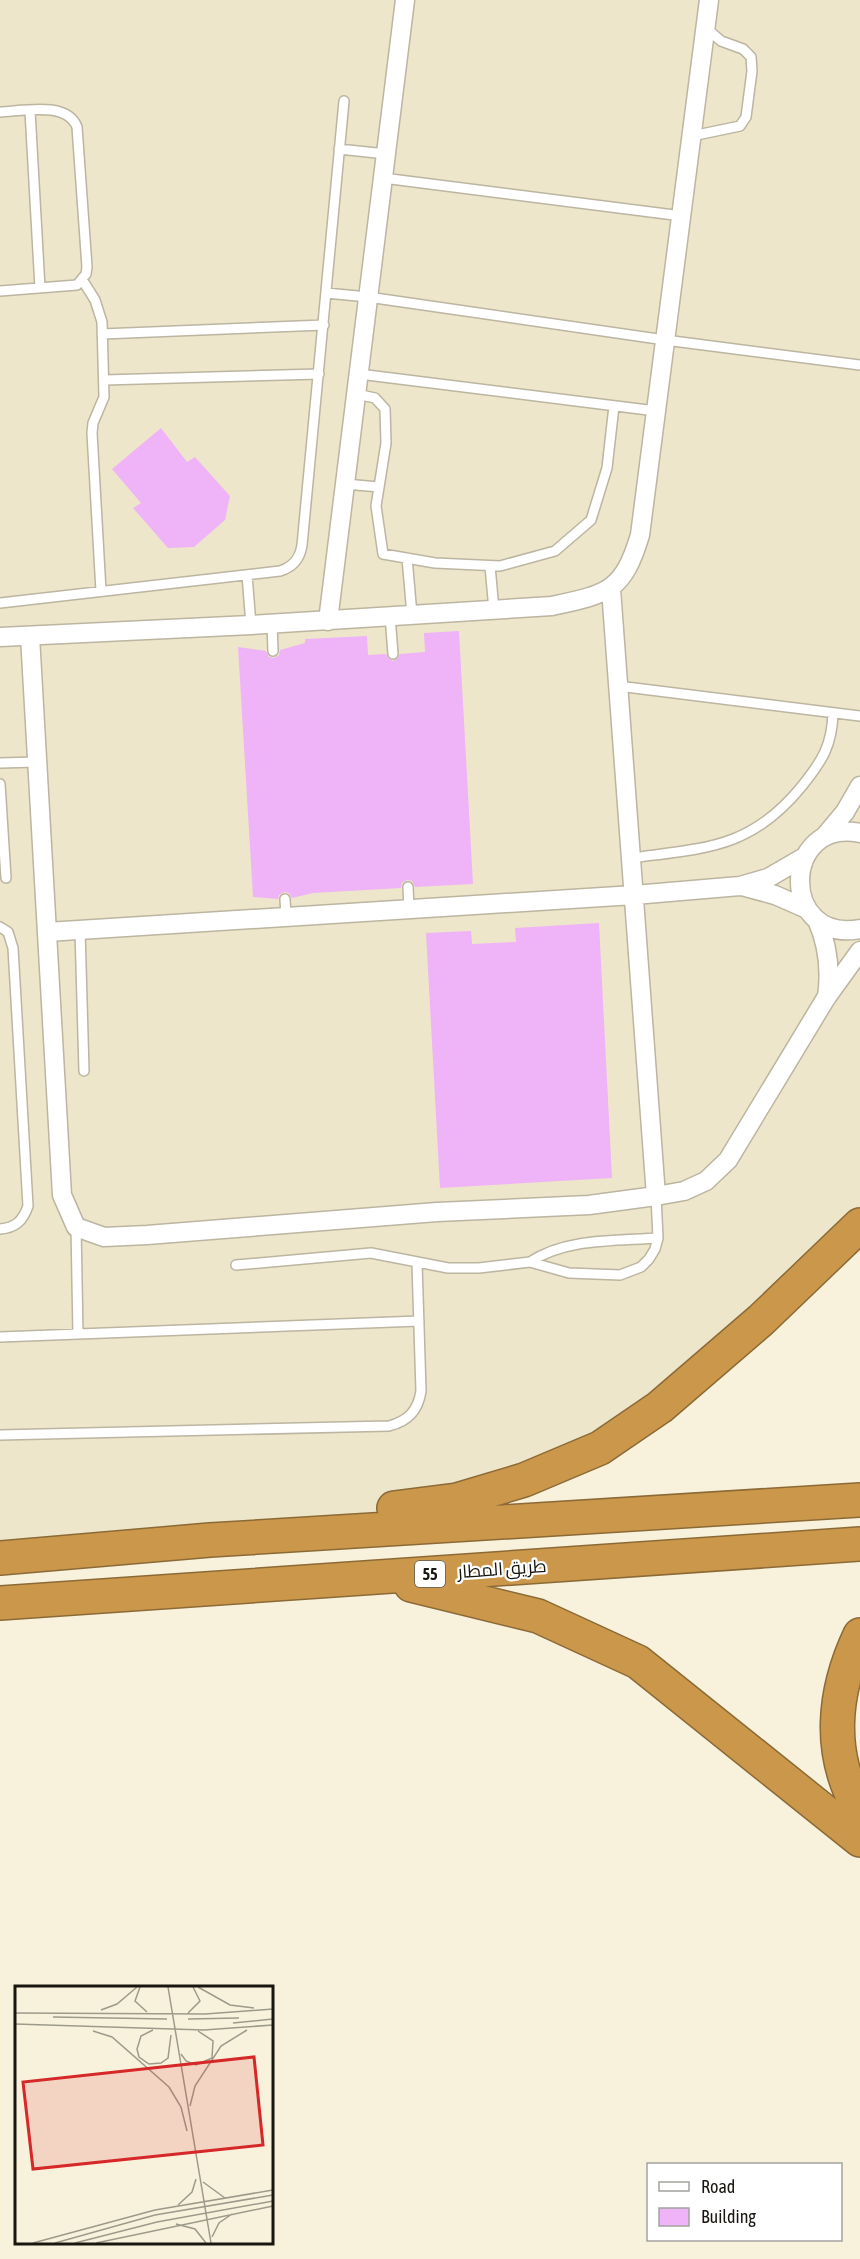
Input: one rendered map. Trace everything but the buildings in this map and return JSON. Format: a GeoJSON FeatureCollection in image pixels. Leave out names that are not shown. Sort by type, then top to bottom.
{"type":"FeatureCollection","features":[{"type":"Feature","properties":{"kind":"highway"},"geometry":{"type":"LineString","coordinates":[[210,1540],[266,1527],[457,1500],[524,1480],[600,1448],[660,1407],[685,1386],[760,1320],[860,1225]]}},
{"type":"Feature","properties":{"kind":"highway"},"geometry":{"type":"LineString","coordinates":[[0,1558],[210,1540],[860,1500]]}},
{"type":"Feature","properties":{"kind":"highway","name":"طريق المطار"},"geometry":{"type":"LineString","coordinates":[[0,1603],[860,1544]]}},
{"type":"Feature","properties":{"kind":"highway"},"geometry":{"type":"LineString","coordinates":[[380,1577],[538,1616],[638,1662],[860,1840]]}},
{"type":"Feature","properties":{"kind":"highway"},"geometry":{"type":"LineString","coordinates":[[860,1635],[840,1688],[836,1724],[841,1759],[852,1797],[860,1810]]}},
{"type":"Feature","properties":{"kind":"street"},"geometry":{"type":"LineString","coordinates":[[328,621],[405,0]]}},
{"type":"Feature","properties":{"kind":"street"},"geometry":{"type":"LineString","coordinates":[[0,638],[328,621],[552,606],[590,598],[611,589],[624,576],[640,536],[710,0]]}},
{"type":"Feature","properties":{"kind":"street"},"geometry":{"type":"LineString","coordinates":[[611,589],[656,1196]]}},
{"type":"Feature","properties":{"kind":"street"},"geometry":{"type":"LineString","coordinates":[[30,636],[62,1195],[76,1227],[104,1237],[147,1235],[437,1212],[589,1205],[684,1191],[706,1182],[728,1160],[826,998],[860,951]]}},
{"type":"Feature","properties":{"kind":"street"},"geometry":{"type":"LineString","coordinates":[[826,998],[830,966],[823,934],[799,888],[801,866],[814,845],[824,837],[845,812],[860,786]]}},
{"type":"Feature","properties":{"kind":"street"},"geometry":{"type":"LineString","coordinates":[[824,837],[837,832],[860,833]]}},
{"type":"Feature","properties":{"kind":"street"},"geometry":{"type":"LineString","coordinates":[[47,932],[286,908],[409,909],[740,886],[768,878],[806,856]]}},
{"type":"Feature","properties":{"kind":"street"},"geometry":{"type":"LineString","coordinates":[[740,886],[775,895],[839,930],[860,930]]}},
{"type":"Feature","properties":{"kind":"lane"},"geometry":{"type":"LineString","coordinates":[[692,136],[740,126],[746,117],[752,71],[750,57],[743,49],[721,41],[706,28]]}},
{"type":"Feature","properties":{"kind":"lane"},"geometry":{"type":"LineString","coordinates":[[0,603],[247,575],[287,569],[293,565],[301,552],[344,101]]}},
{"type":"Feature","properties":{"kind":"lane"},"geometry":{"type":"LineString","coordinates":[[0,112],[59,110],[70,116],[76,127],[87,267],[86,274],[77,285],[0,291]]}},
{"type":"Feature","properties":{"kind":"lane"},"geometry":{"type":"LineString","coordinates":[[30,111],[40,288]]}},
{"type":"Feature","properties":{"kind":"lane"},"geometry":{"type":"LineString","coordinates":[[339,149],[386,154]]}},
{"type":"Feature","properties":{"kind":"lane"},"geometry":{"type":"LineString","coordinates":[[383,178],[682,216]]}},
{"type":"Feature","properties":{"kind":"lane"},"geometry":{"type":"LineString","coordinates":[[82,281],[95,300],[102,322],[103,404],[94,420],[92,432],[101,591]]}},
{"type":"Feature","properties":{"kind":"lane"},"geometry":{"type":"LineString","coordinates":[[326,293],[860,365]]}},
{"type":"Feature","properties":{"kind":"lane"},"geometry":{"type":"LineString","coordinates":[[102,334],[324,325]]}},
{"type":"Feature","properties":{"kind":"lane"},"geometry":{"type":"LineString","coordinates":[[104,380],[319,374]]}},
{"type":"Feature","properties":{"kind":"lane"},"geometry":{"type":"LineString","coordinates":[[359,374],[656,411]]}},
{"type":"Feature","properties":{"kind":"lane"},"geometry":{"type":"LineString","coordinates":[[357,394],[375,398],[385,409],[386,443],[376,506],[383,554],[435,562],[490,566],[500,566],[555,551],[591,520],[607,468],[615,406]]}},
{"type":"Feature","properties":{"kind":"lane"},"geometry":{"type":"LineString","coordinates":[[345,484],[379,487]]}},
{"type":"Feature","properties":{"kind":"lane"},"geometry":{"type":"LineString","coordinates":[[407,558],[412,615]]}},
{"type":"Feature","properties":{"kind":"lane"},"geometry":{"type":"LineString","coordinates":[[490,566],[494,610]]}},
{"type":"Feature","properties":{"kind":"lane"},"geometry":{"type":"LineString","coordinates":[[247,575],[251,625]]}},
{"type":"Feature","properties":{"kind":"lane"},"geometry":{"type":"LineString","coordinates":[[390,616],[393,654]]}},
{"type":"Feature","properties":{"kind":"lane"},"geometry":{"type":"LineString","coordinates":[[272,624],[273,651]]}},
{"type":"Feature","properties":{"kind":"lane"},"geometry":{"type":"LineString","coordinates":[[618,686],[860,716]]}},
{"type":"Feature","properties":{"kind":"lane"},"geometry":{"type":"LineString","coordinates":[[631,858],[706,848],[726,843],[764,824],[780,811],[819,765],[830,740],[833,713]]}},
{"type":"Feature","properties":{"kind":"lane"},"geometry":{"type":"LineString","coordinates":[[0,763],[37,762]]}},
{"type":"Feature","properties":{"kind":"lane"},"geometry":{"type":"LineString","coordinates":[[0,784],[6,878]]}},
{"type":"Feature","properties":{"kind":"lane"},"geometry":{"type":"LineString","coordinates":[[408,887],[409,909]]}},
{"type":"Feature","properties":{"kind":"lane"},"geometry":{"type":"LineString","coordinates":[[0,927],[8,932],[13,948],[28,1206],[19,1223],[0,1230]]}},
{"type":"Feature","properties":{"kind":"lane"},"geometry":{"type":"LineString","coordinates":[[80,930],[84,1071]]}},
{"type":"Feature","properties":{"kind":"lane"},"geometry":{"type":"LineString","coordinates":[[236,1266],[358,1252],[383,1254],[432,1266],[464,1269],[530,1262],[569,1273],[620,1275],[631,1273],[649,1259],[655,1249],[658,1238],[656,1196]]}},
{"type":"Feature","properties":{"kind":"lane"},"geometry":{"type":"LineString","coordinates":[[76,1227],[78,1334]]}},
{"type":"Feature","properties":{"kind":"lane"},"geometry":{"type":"LineString","coordinates":[[530,1262],[562,1247],[658,1238]]}},
{"type":"Feature","properties":{"kind":"lane"},"geometry":{"type":"LineString","coordinates":[[0,1435],[399,1424],[415,1411],[420,1401],[417,1263]]}},
{"type":"Feature","properties":{"kind":"lane"},"geometry":{"type":"LineString","coordinates":[[0,1337],[419,1321]]}},
{"type":"Feature","properties":{"kind":"shaded area"},"geometry":{"type":"Polygon","coordinates":[[[0,0],[860,0],[860,1225],[660,1407],[457,1500],[266,1527],[0,1558],[0,0]]]}}]}
